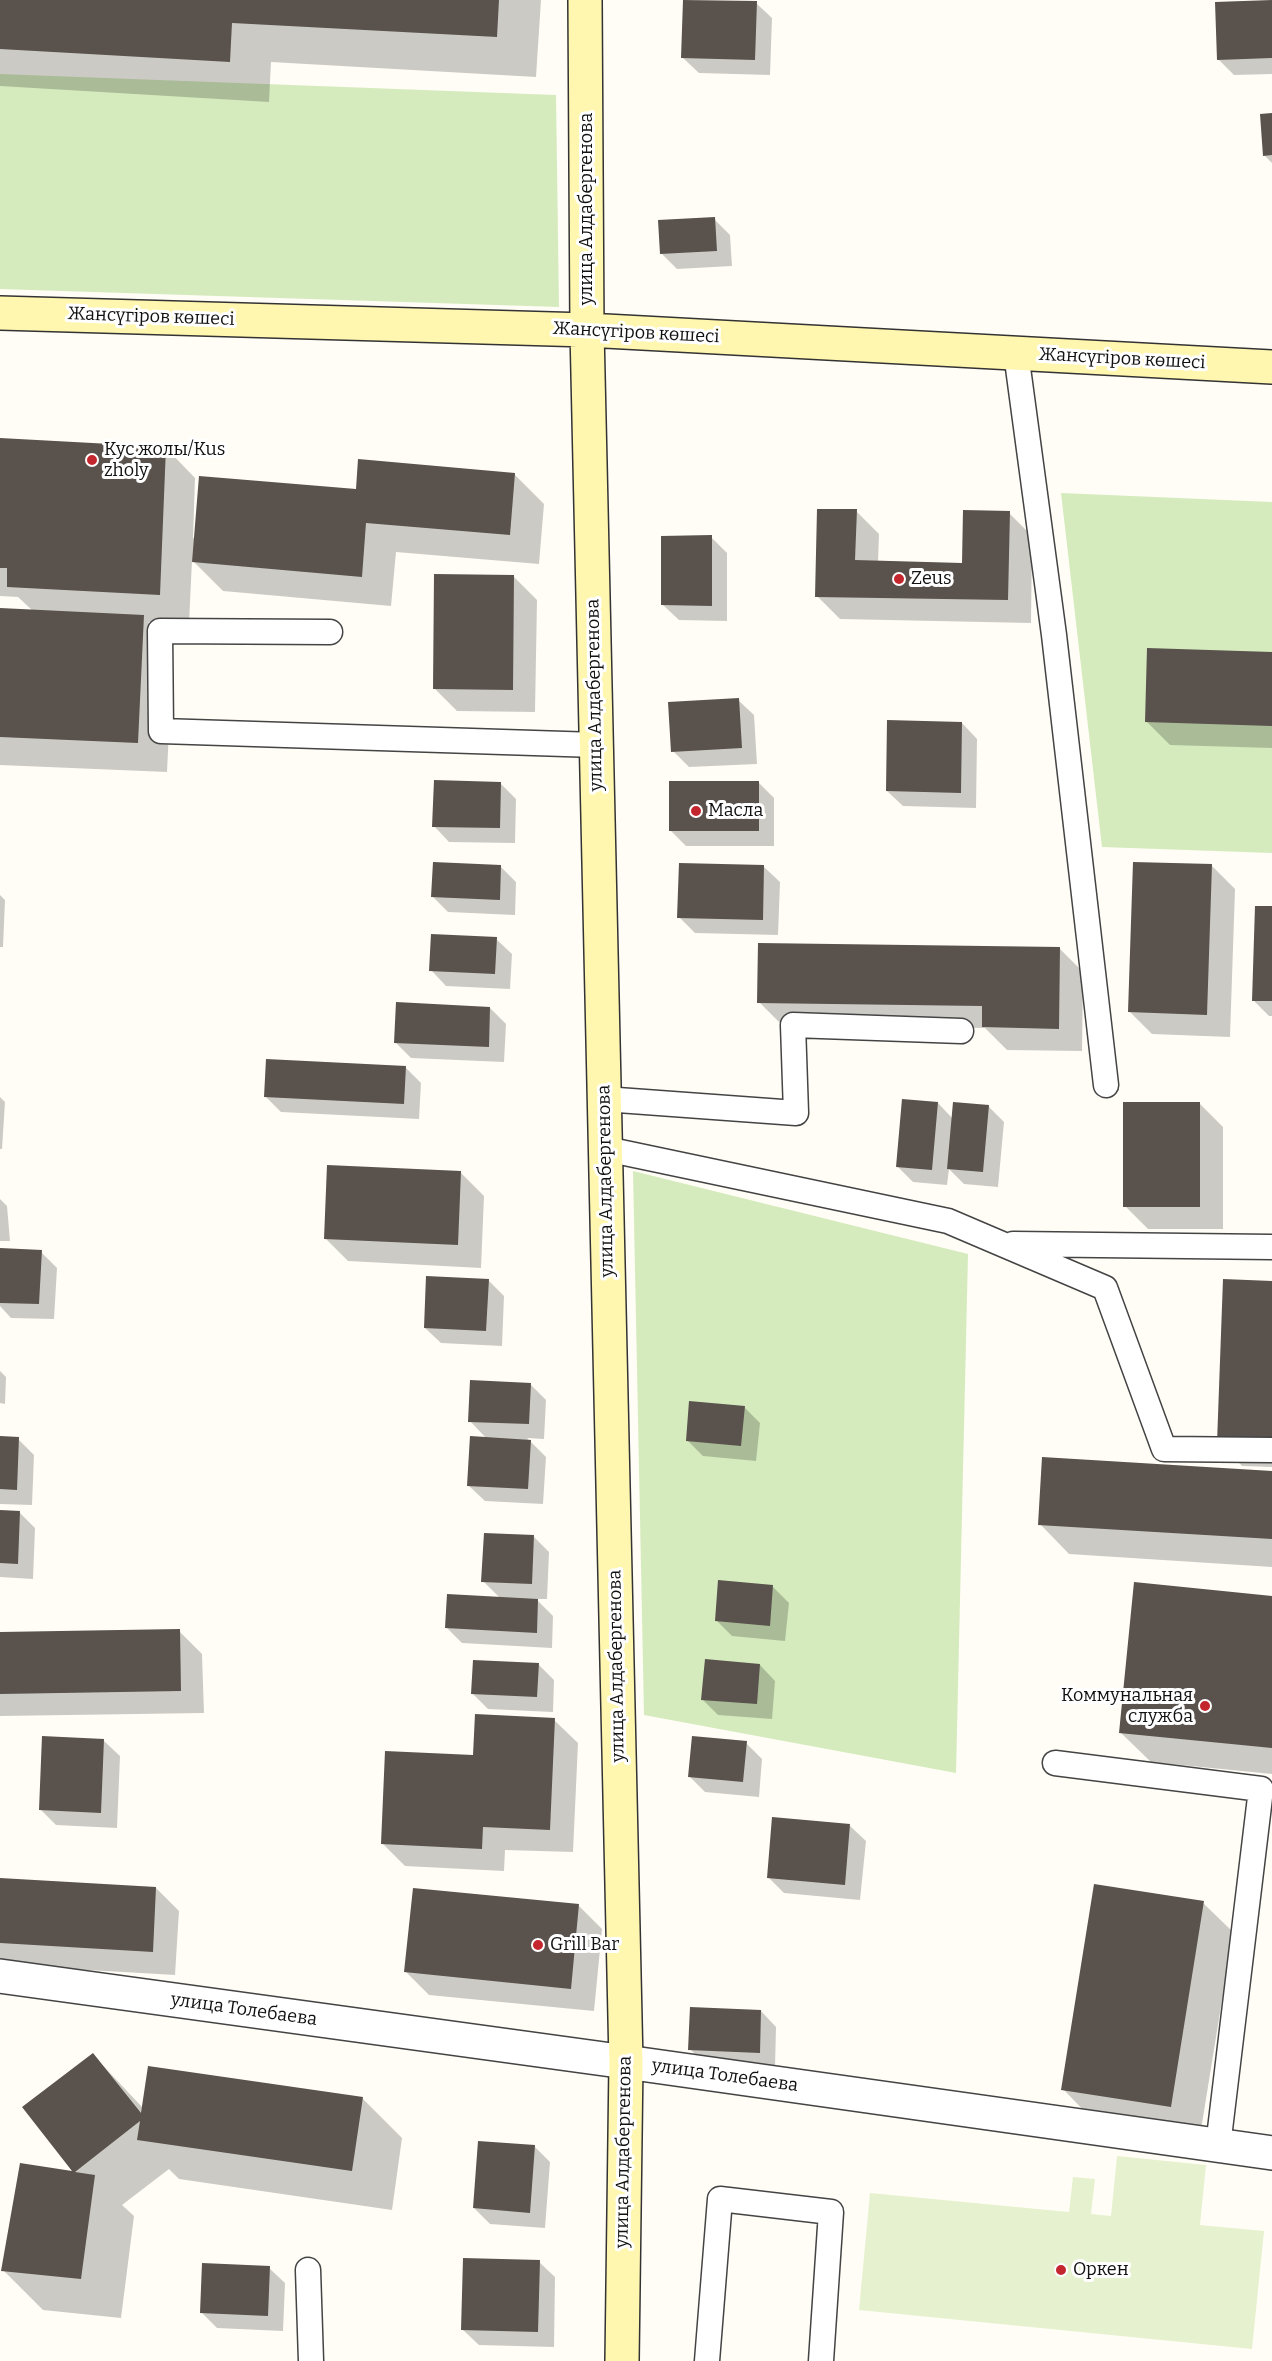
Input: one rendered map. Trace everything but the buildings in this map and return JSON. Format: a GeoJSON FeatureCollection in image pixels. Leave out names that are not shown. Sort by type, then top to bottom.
{"type":"FeatureCollection","features":[{"type":"Feature","properties":{"kind":"street","name":"улица Алдабергенова"},"geometry":{"type":"LineString","coordinates":[[585,0],[587,330],[626,2062],[622,2361]]}},
{"type":"Feature","properties":{"kind":"street","name":"Жансүгіров көшесі"},"geometry":{"type":"LineString","coordinates":[[0,313],[587,330],[1272,367]]}},
{"type":"Feature","properties":{"kind":"street","name":"улица Толебаева"},"geometry":{"type":"LineString","coordinates":[[0,1976],[1272,2153]]}},
{"type":"Feature","properties":{"kind":"lane"},"geometry":{"type":"LineString","coordinates":[[1016,353],[1056,647],[1106,1085]]}},
{"type":"Feature","properties":{"kind":"lane"},"geometry":{"type":"LineString","coordinates":[[330,632],[160,631],[161,731],[597,745]]}},
{"type":"Feature","properties":{"kind":"lane"},"geometry":{"type":"LineString","coordinates":[[604,1099],[796,1113],[793,1025],[961,1031]]}},
{"type":"Feature","properties":{"kind":"lane"},"geometry":{"type":"LineString","coordinates":[[606,1149],[948,1221],[1105,1288],[1164,1449],[1272,1450]]}},
{"type":"Feature","properties":{"kind":"lane"},"geometry":{"type":"LineString","coordinates":[[1003,1244],[1272,1248]]}},
{"type":"Feature","properties":{"kind":"lane"},"geometry":{"type":"LineString","coordinates":[[1055,1763],[1261,1789],[1218,2146]]}},
{"type":"Feature","properties":{"kind":"lane"},"geometry":{"type":"LineString","coordinates":[[707,2361],[720,2199],[831,2212],[820,2361]]}},
{"type":"Feature","properties":{"kind":"lane"},"geometry":{"type":"LineString","coordinates":[[308,2270],[311,2361]]}},
{"type":"Feature","properties":{"kind":"green space"},"geometry":{"type":"Polygon","coordinates":[[[0,74],[556,95],[559,307],[0,289],[0,74]]]}},
{"type":"Feature","properties":{"kind":"green space"},"geometry":{"type":"Polygon","coordinates":[[[1061,493],[1272,502],[1272,853],[1102,847],[1061,493]]]}},
{"type":"Feature","properties":{"kind":"green space"},"geometry":{"type":"Polygon","coordinates":[[[633,1171],[968,1254],[956,1773],[644,1715],[633,1171]]]}},
{"type":"Feature","properties":{"kind":"green space","name":"Оркен"},"geometry":{"type":"Polygon","coordinates":[[[1117,2156],[1206,2165],[1200,2225],[1264,2231],[1252,2349],[859,2310],[870,2193],[1069,2212],[1073,2177],[1095,2179],[1091,2214],[1111,2216],[1117,2156]]]}},
{"type":"Feature","properties":{"kind":"place","name":"Кус жолы/Kus zholy"},"geometry":{"type":"Point","coordinates":[92,460]}},
{"type":"Feature","properties":{"kind":"place","name":"Zeus"},"geometry":{"type":"Point","coordinates":[899,579]}},
{"type":"Feature","properties":{"kind":"place","name":"Масла"},"geometry":{"type":"Point","coordinates":[696,811]}},
{"type":"Feature","properties":{"kind":"place","name":"Коммунальная служба"},"geometry":{"type":"Point","coordinates":[1205,1706]}},
{"type":"Feature","properties":{"kind":"place","name":"Grill Bar"},"geometry":{"type":"Point","coordinates":[538,1945]}},
{"type":"Feature","properties":{"kind":"place","name":"Оркен"},"geometry":{"type":"Point","coordinates":[1061,2270]}}]}
